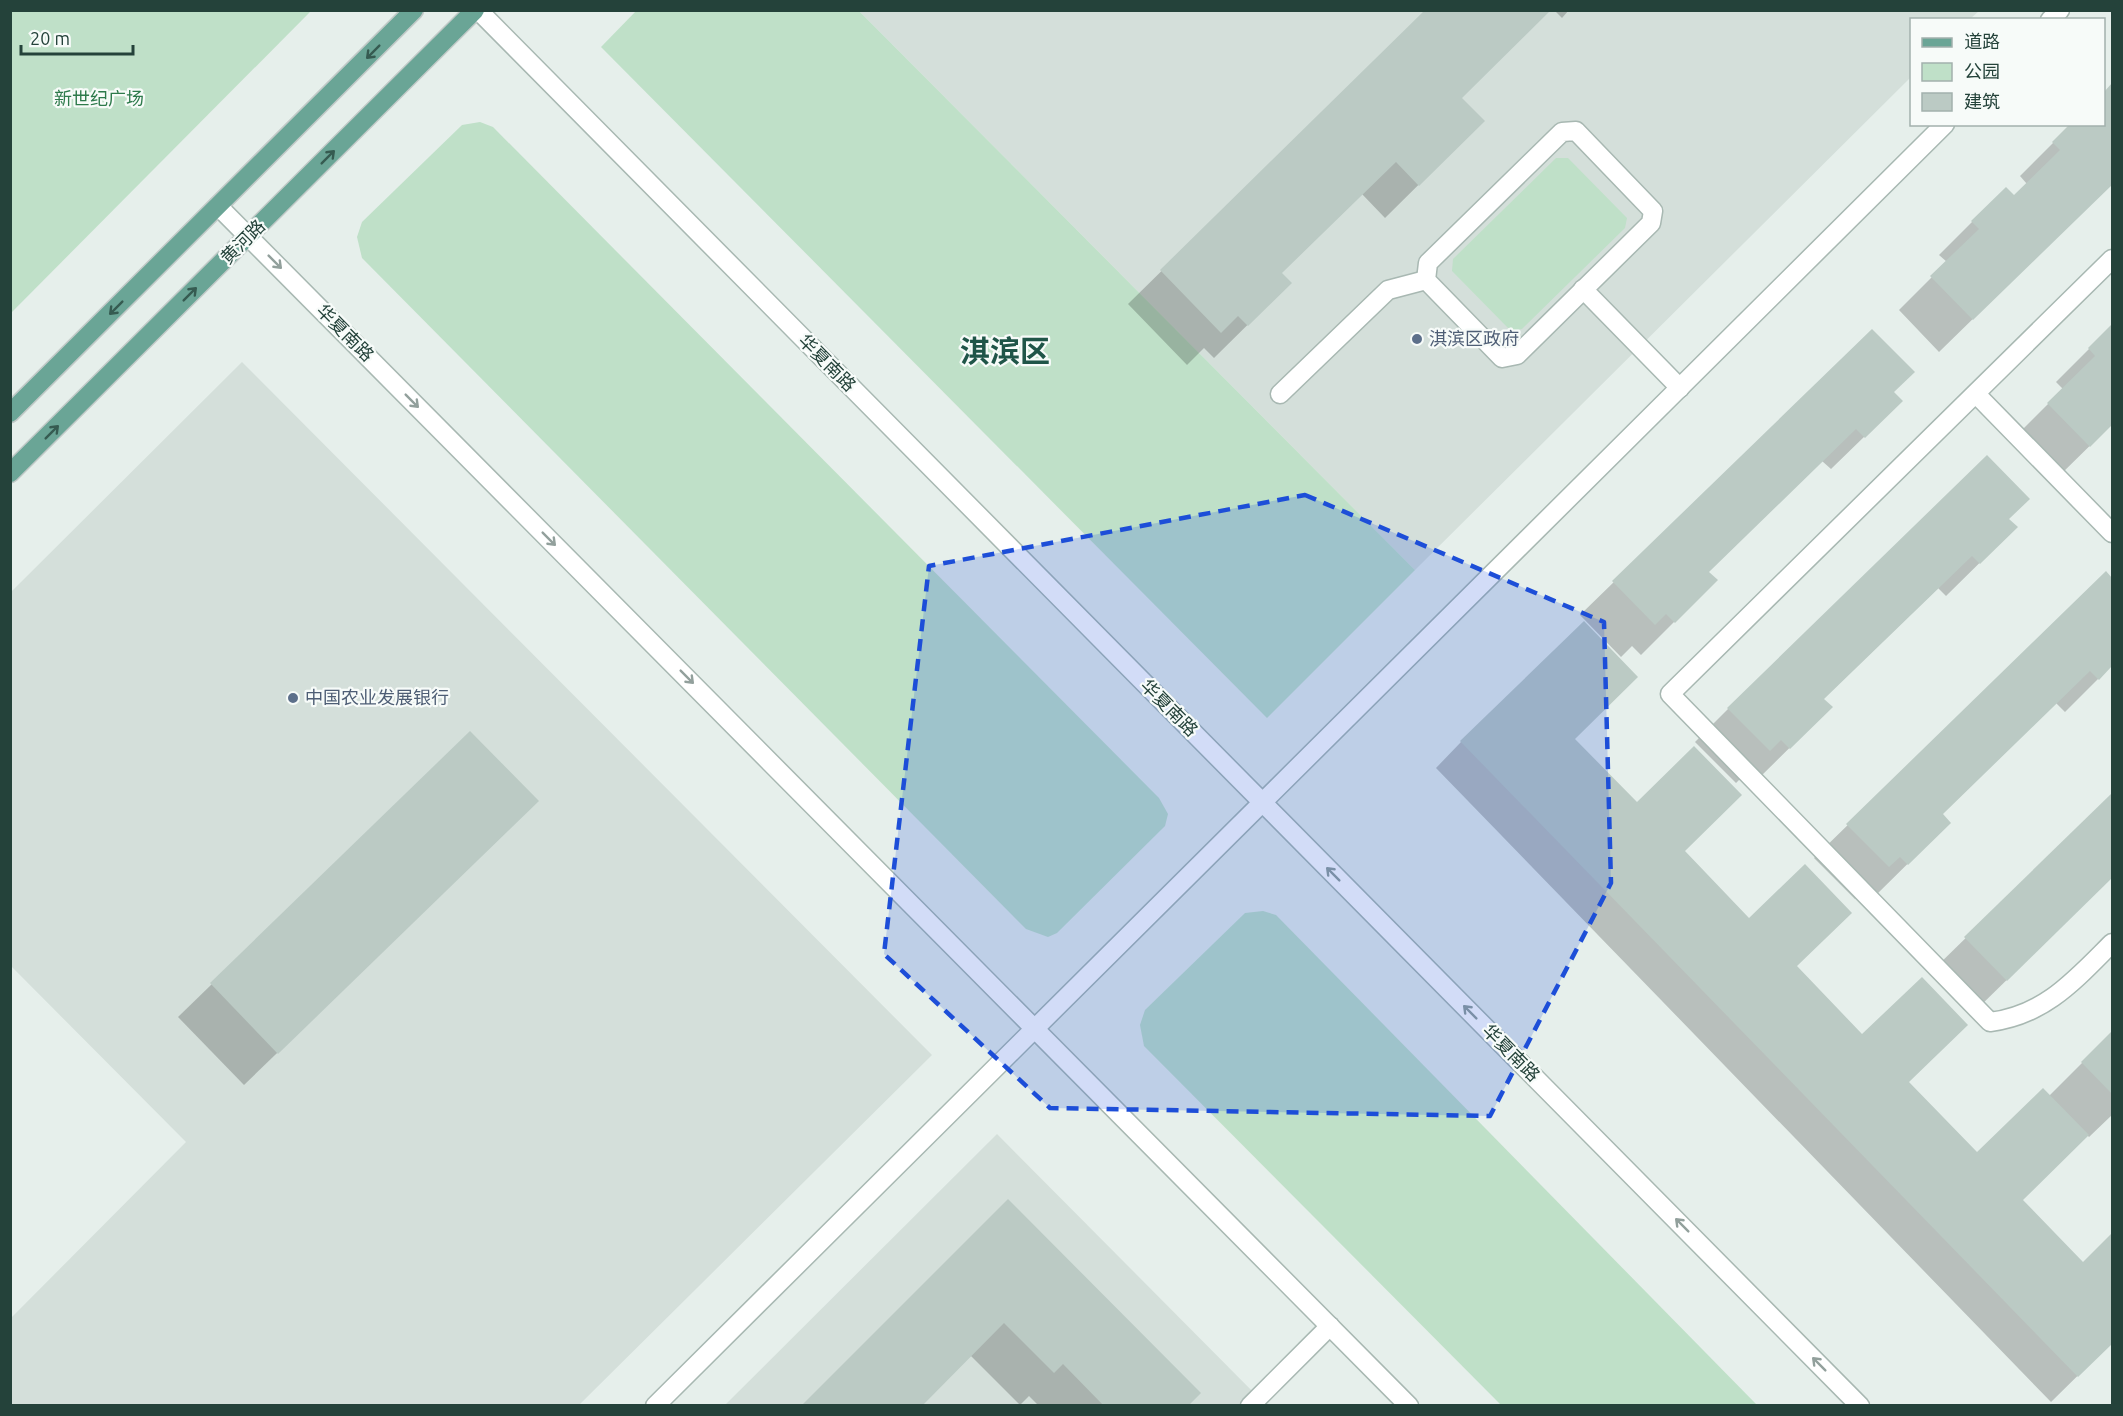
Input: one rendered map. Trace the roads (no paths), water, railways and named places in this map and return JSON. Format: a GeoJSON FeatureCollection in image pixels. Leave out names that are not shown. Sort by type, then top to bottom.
{"type":"FeatureCollection","features":[{"type":"Feature","properties":{"kind":"main road"},"geometry":{"type":"LineString","coordinates":[[10,413],[414,10]]}},
{"type":"Feature","properties":{"kind":"main road","name":"黄河路"},"geometry":{"type":"LineString","coordinates":[[10,473],[476,10]]}},
{"type":"Feature","properties":{"kind":"street","name":"华夏南路"},"geometry":{"type":"LineString","coordinates":[[476,10],[1860,1406]]}},
{"type":"Feature","properties":{"kind":"street"},"geometry":{"type":"LineString","coordinates":[[655,1406],[1943,126]]}},
{"type":"Feature","properties":{"kind":"street"},"geometry":{"type":"LineString","coordinates":[[1562,132],[1576,132],[1653,211],[1651,223],[1517,355],[1502,358],[1426,280],[1428,263],[1562,132]]}},
{"type":"Feature","properties":{"kind":"street","name":"华夏南路"},"geometry":{"type":"LineString","coordinates":[[218,206],[1409,1406]]}},
{"type":"Feature","properties":{"kind":"street"},"geometry":{"type":"LineString","coordinates":[[2112,259],[1670,694],[1990,1022],[2014,1019],[2032,1012],[2067,988],[2112,943]]}},
{"type":"Feature","properties":{"kind":"street"},"geometry":{"type":"LineString","coordinates":[[1280,394],[1388,290],[1426,280]]}},
{"type":"Feature","properties":{"kind":"street"},"geometry":{"type":"LineString","coordinates":[[1583,289],[1680,388]]}},
{"type":"Feature","properties":{"kind":"street"},"geometry":{"type":"LineString","coordinates":[[1976,394],[2112,533]]}},
{"type":"Feature","properties":{"kind":"street"},"geometry":{"type":"LineString","coordinates":[[1250,1406],[1330,1326]]}},
{"type":"Feature","properties":{"kind":"place","name":"淇滨区政府"},"geometry":{"type":"Point","coordinates":[1417,339]}},
{"type":"Feature","properties":{"kind":"place","name":"中国农业发展银行"},"geometry":{"type":"Point","coordinates":[293,698]}},
{"type":"Feature","properties":{"kind":"district","name":"淇滨区"},"geometry":{"type":"Point","coordinates":[1005,352]}},
{"type":"Feature","properties":{"kind":"park label","name":"新世纪广场"},"geometry":{"type":"Point","coordinates":[99,99]}}]}
